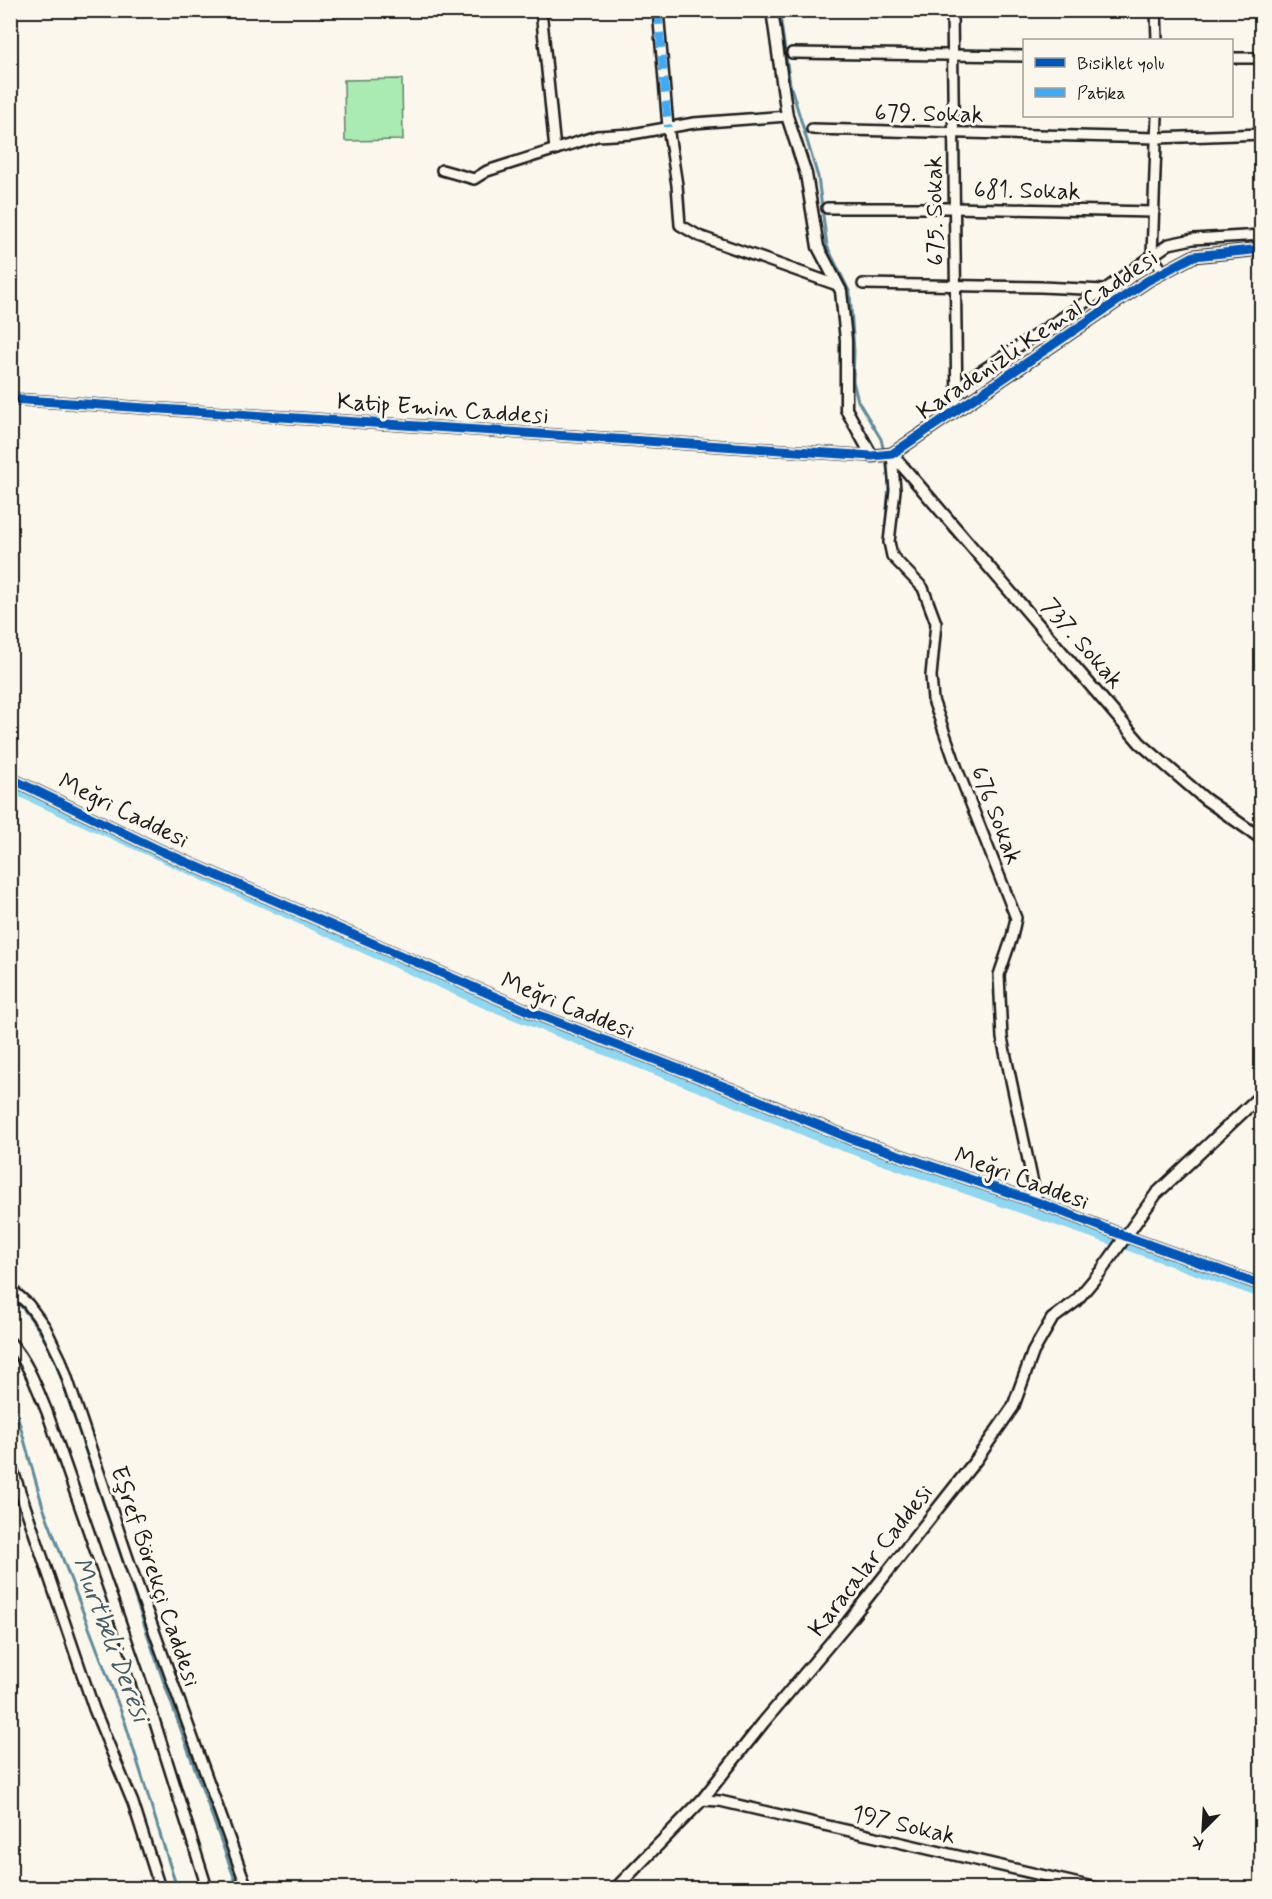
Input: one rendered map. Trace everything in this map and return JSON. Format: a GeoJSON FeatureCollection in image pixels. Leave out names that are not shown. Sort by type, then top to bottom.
{"type":"FeatureCollection","features":[{"type":"Feature","properties":{"kind":"street"},"geometry":{"type":"LineString","coordinates":[[541,10],[555,150]]}},
{"type":"Feature","properties":{"kind":"street"},"geometry":{"type":"LineString","coordinates":[[658,10],[668,127],[680,225],[699,236],[837,285]]}},
{"type":"Feature","properties":{"kind":"street","name":"737. Sokak"},"geometry":{"type":"LineString","coordinates":[[772,10],[786,116],[806,174],[818,247],[841,291],[846,340],[846,409],[884,455],[1140,743],[1205,799],[1262,839]]}},
{"type":"Feature","properties":{"kind":"street","name":"675. Sokak"},"geometry":{"type":"LineString","coordinates":[[952,10],[957,410]]}},
{"type":"Feature","properties":{"kind":"street"},"geometry":{"type":"LineString","coordinates":[[1156,10],[1157,39]]}},
{"type":"Feature","properties":{"kind":"street"},"geometry":{"type":"LineString","coordinates":[[792,53],[1023,56]]}},
{"type":"Feature","properties":{"kind":"street"},"geometry":{"type":"LineString","coordinates":[[1233,58],[1262,58]]}},
{"type":"Feature","properties":{"kind":"street"},"geometry":{"type":"LineString","coordinates":[[442,170],[474,179],[487,171],[597,136],[786,116]]}},
{"type":"Feature","properties":{"kind":"street"},"geometry":{"type":"LineString","coordinates":[[1157,117],[1152,255],[1163,272]]}},
{"type":"Feature","properties":{"kind":"street","name":"679. Sokak"},"geometry":{"type":"LineString","coordinates":[[812,129],[1157,138],[1262,134]]}},
{"type":"Feature","properties":{"kind":"street","name":"681. Sokak"},"geometry":{"type":"LineString","coordinates":[[827,208],[1154,212]]}},
{"type":"Feature","properties":{"kind":"street"},"geometry":{"type":"LineString","coordinates":[[957,387],[1169,244],[1192,239],[1262,235]]}},
{"type":"Feature","properties":{"kind":"street","name":"Karadenizli Kemal Caddesi"},"geometry":{"type":"LineString","coordinates":[[884,455],[957,410],[1163,272],[1194,256],[1262,249]]}},
{"type":"Feature","properties":{"kind":"street"},"geometry":{"type":"LineString","coordinates":[[863,285],[1104,290]]}},
{"type":"Feature","properties":{"kind":"street","name":"Katip Emin Caddesi"},"geometry":{"type":"LineString","coordinates":[[10,399],[884,455]]}},
{"type":"Feature","properties":{"kind":"street","name":"676 Sokak"},"geometry":{"type":"LineString","coordinates":[[884,455],[895,490],[889,542],[892,556],[923,588],[936,623],[932,676],[933,700],[958,771],[1016,918],[999,975],[1002,1038],[1037,1202]]}},
{"type":"Feature","properties":{"kind":"street","name":"Meğri Caddesi"},"geometry":{"type":"LineString","coordinates":[[10,778],[161,851],[526,1010],[731,1089],[852,1139],[1037,1202],[1262,1285]]}},
{"type":"Feature","properties":{"kind":"street","name":"Karacalar Caddesi"},"geometry":{"type":"LineString","coordinates":[[616,1888],[702,1800],[976,1460],[1013,1407],[1033,1352],[1052,1319],[1076,1301],[1101,1271],[1156,1194],[1262,1094]]}},
{"type":"Feature","properties":{"kind":"street","name":"Eşref Börekçi Caddesi"},"geometry":{"type":"LineString","coordinates":[[10,1288],[28,1304],[45,1327],[61,1360],[138,1588],[247,1888]]}},
{"type":"Feature","properties":{"kind":"street"},"geometry":{"type":"LineString","coordinates":[[10,1342],[19,1351],[47,1412],[152,1713],[207,1888]]}},
{"type":"Feature","properties":{"kind":"street"},"geometry":{"type":"LineString","coordinates":[[10,1462],[94,1709],[133,1803],[160,1888]]}},
{"type":"Feature","properties":{"kind":"street","name":"197 Sokak"},"geometry":{"type":"LineString","coordinates":[[702,1800],[732,1803],[1097,1888]]}},
{"type":"Feature","properties":{"kind":"green space"},"geometry":{"type":"Polygon","coordinates":[[[402,79],[403,140],[345,141],[344,80],[402,79]]]}},
{"type":"Feature","properties":{"kind":"waterway"},"geometry":{"type":"LineString","coordinates":[[779,10],[790,84],[818,177],[827,246],[850,293],[854,351],[853,381],[858,401],[881,439],[884,452]]}},
{"type":"Feature","properties":{"kind":"waterway"},"geometry":{"type":"LineString","coordinates":[[885,533],[889,485],[886,458]]}},
{"type":"Feature","properties":{"kind":"waterway"},"geometry":{"type":"LineString","coordinates":[[10,788],[481,1002],[701,1088],[833,1143],[1114,1241]]}},
{"type":"Feature","properties":{"kind":"waterway"},"geometry":{"type":"LineString","coordinates":[[1128,1246],[1262,1294]]}},
{"type":"Feature","properties":{"kind":"waterway"},"geometry":{"type":"LineString","coordinates":[[10,1295],[38,1328],[57,1366],[162,1677],[238,1888]]}},
{"type":"Feature","properties":{"kind":"waterway","name":"Murtbeli Deresi"},"geometry":{"type":"LineString","coordinates":[[10,1404],[16,1411],[43,1507],[125,1722],[177,1888]]}},
{"type":"Feature","properties":{"kind":"marked path"},"geometry":{"type":"LineString","coordinates":[[658,10],[668,127]]}},
{"type":"Feature","properties":{"kind":"cycle path"},"geometry":{"type":"LineString","coordinates":[[10,399],[872,456],[892,454],[1147,281],[1194,256],[1262,249]]}},
{"type":"Feature","properties":{"kind":"cycle path"},"geometry":{"type":"LineString","coordinates":[[10,778],[161,851],[526,1010],[731,1089],[852,1139],[1037,1202],[1262,1285]]}}]}
